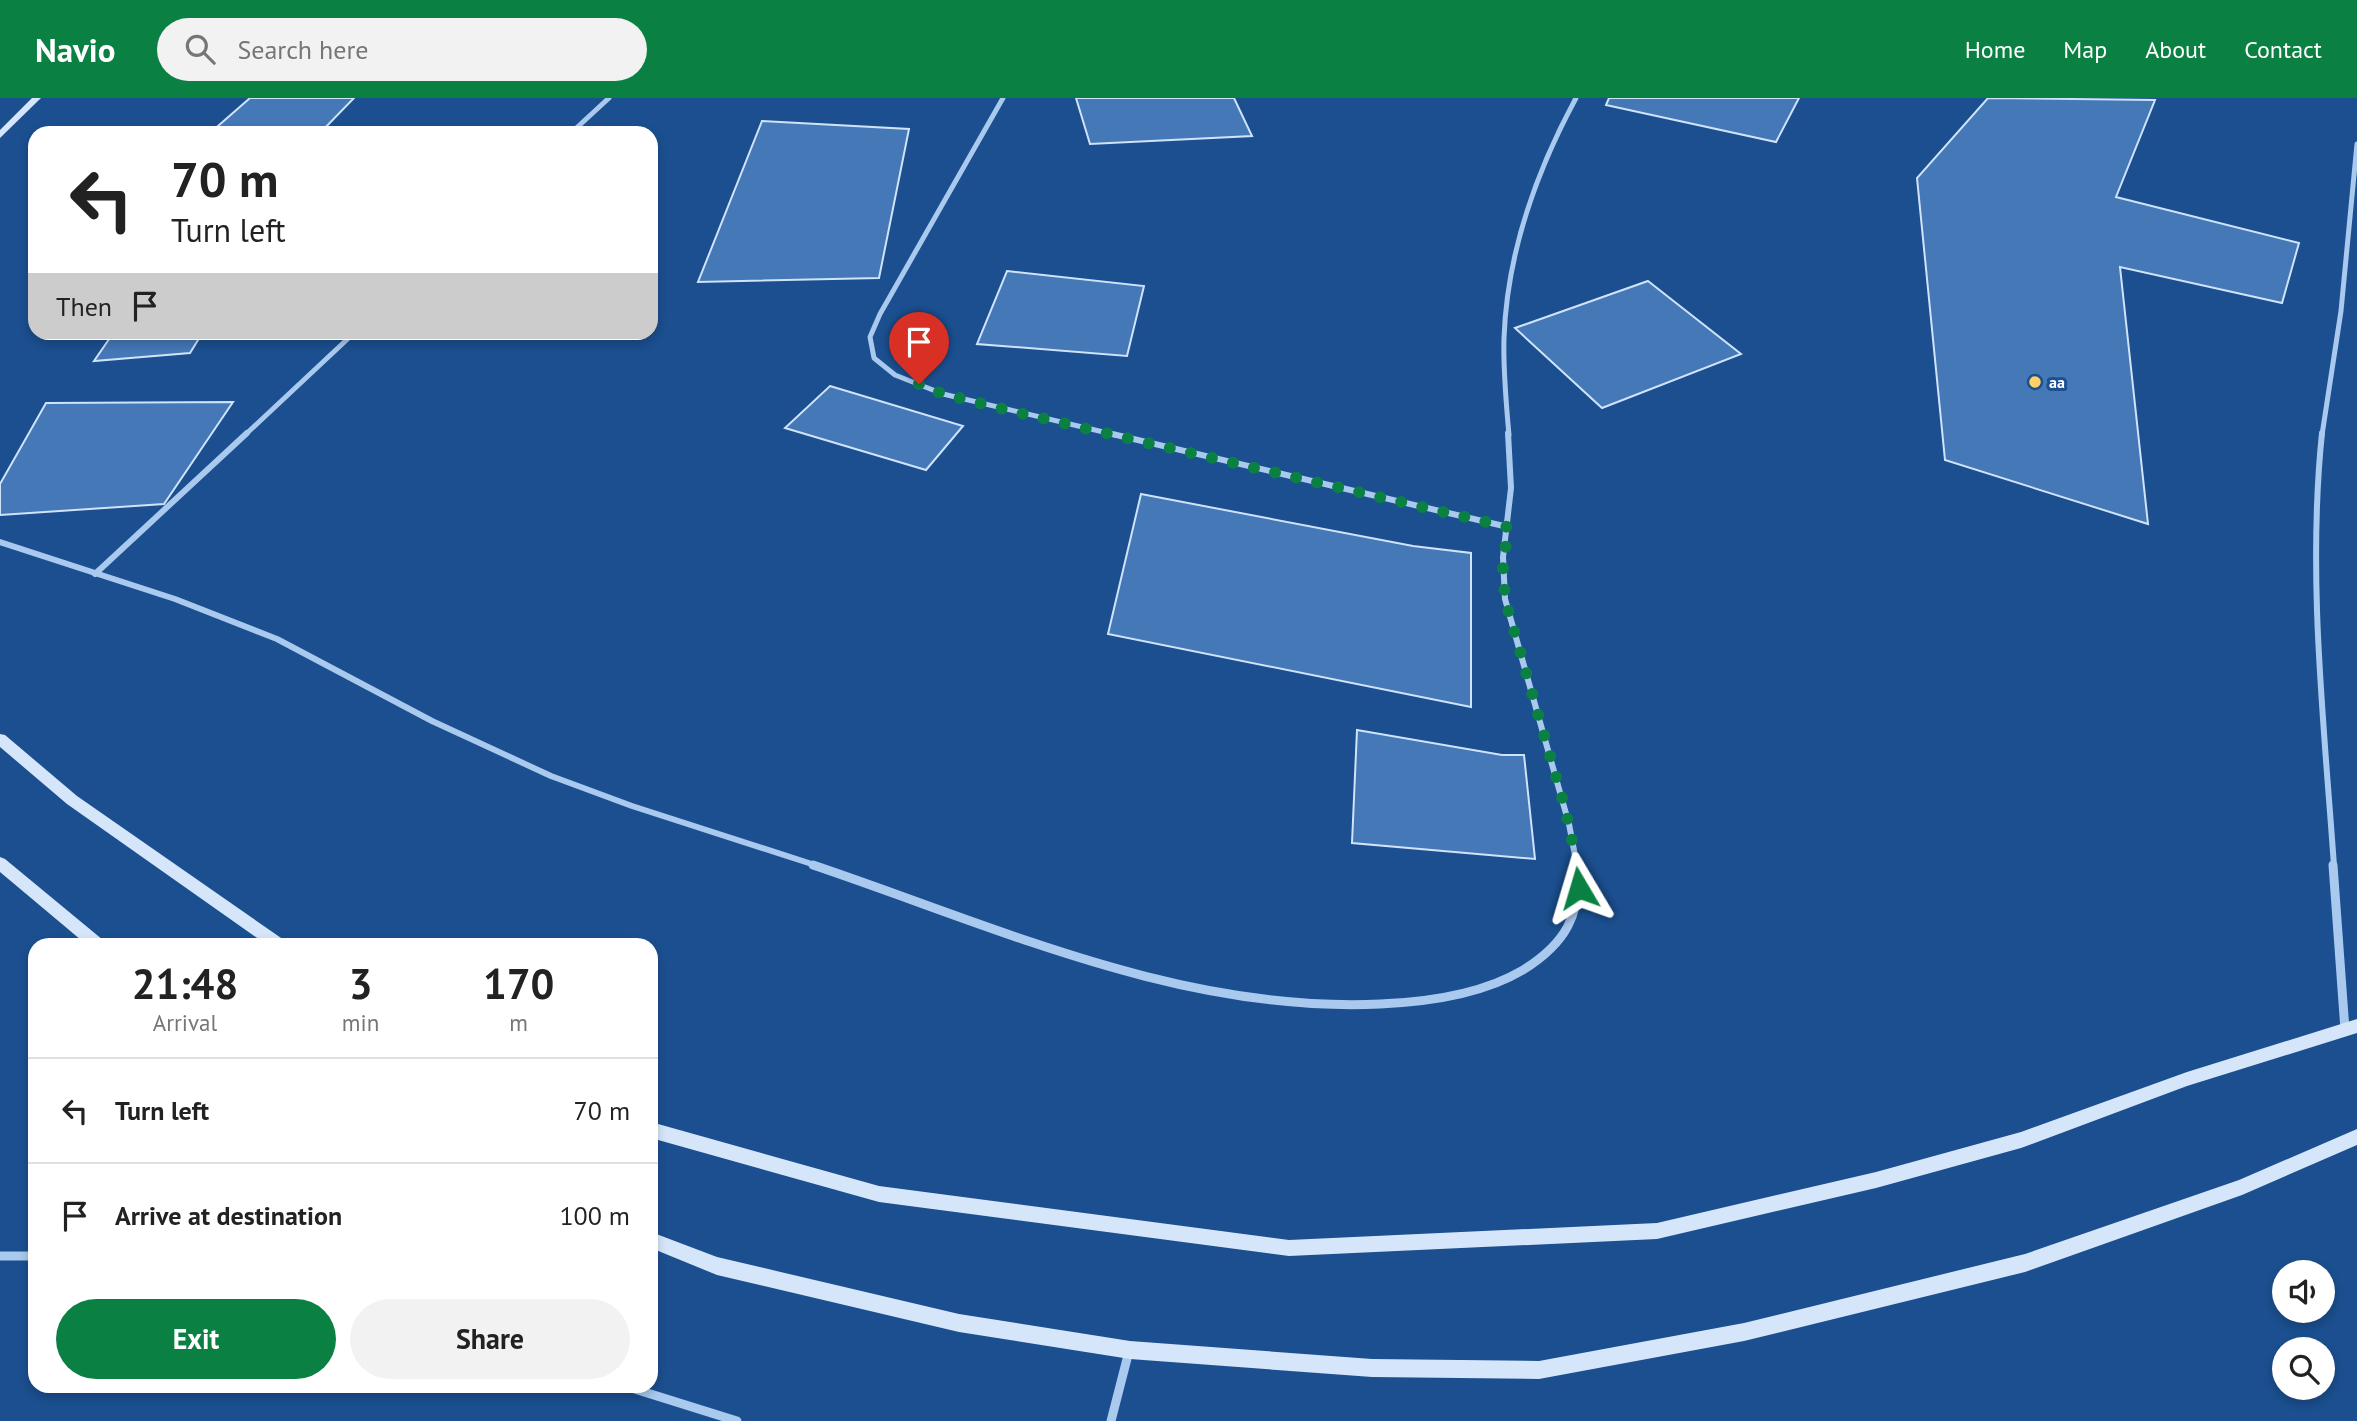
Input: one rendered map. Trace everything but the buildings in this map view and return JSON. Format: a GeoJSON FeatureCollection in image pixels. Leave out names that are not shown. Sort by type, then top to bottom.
{"type":"FeatureCollection","features":[{"type":"Feature","properties":{"kind":"main road"},"geometry":{"type":"LineString","coordinates":[[0,135],[37,98]]}},
{"type":"Feature","properties":{"kind":"main road"},"geometry":{"type":"LineString","coordinates":[[0,739],[72,800],[269,938]]}},
{"type":"Feature","properties":{"kind":"main road"},"geometry":{"type":"LineString","coordinates":[[0,863],[90,938]]}},
{"type":"Feature","properties":{"kind":"main road"},"geometry":{"type":"LineString","coordinates":[[658,1132],[879,1194],[1289,1248],[1657,1231],[1876,1180],[2021,1140],[2187,1079],[2351,1028]]}},
{"type":"Feature","properties":{"kind":"main road"},"geometry":{"type":"LineString","coordinates":[[658,1243],[717,1266],[959,1323],[1130,1350],[1373,1368],[1539,1370],[1744,1332],[2025,1263],[2242,1187],[2357,1137]]}},
{"type":"Feature","properties":{"kind":"street"},"geometry":{"type":"LineString","coordinates":[[579,126],[609,98]]}},
{"type":"Feature","properties":{"kind":"street"},"geometry":{"type":"LineString","coordinates":[[1003,98],[880,314],[870,337],[874,358],[895,375],[943,394],[1508,527]]}},
{"type":"Feature","properties":{"kind":"street"},"geometry":{"type":"LineString","coordinates":[[0,542],[277,639],[326,663],[380,695],[515,761],[662,817],[835,872],[1011,937],[1206,992],[1287,1003],[1438,1000],[1492,987],[1529,970],[1556,947],[1572,920],[1579,888],[1565,808],[1505,599],[1503,568],[1511,494],[1504,371],[1508,298],[1539,169],[1576,98]]}},
{"type":"Feature","properties":{"kind":"street"},"geometry":{"type":"LineString","coordinates":[[2351,1028],[2323,730],[2317,504],[2324,411],[2341,311],[2357,144]]}},
{"type":"Feature","properties":{"kind":"street"},"geometry":{"type":"LineString","coordinates":[[95,574],[346,340]]}},
{"type":"Feature","properties":{"kind":"street"},"geometry":{"type":"LineString","coordinates":[[0,1256],[28,1256]]}},
{"type":"Feature","properties":{"kind":"street"},"geometry":{"type":"LineString","coordinates":[[1111,1421],[1130,1350]]}},
{"type":"Feature","properties":{"kind":"street"},"geometry":{"type":"LineString","coordinates":[[647,1393],[737,1421]]}},
{"type":"Feature","properties":{"kind":"place","name":"aa"},"geometry":{"type":"Point","coordinates":[2035,382]}},
{"type":"Feature","properties":{"kind":"route"},"geometry":{"type":"LineString","coordinates":[[919,384],[943,394],[1024,414],[1508,527],[1503,568],[1505,599],[1565,808],[1579,888]]}}]}
